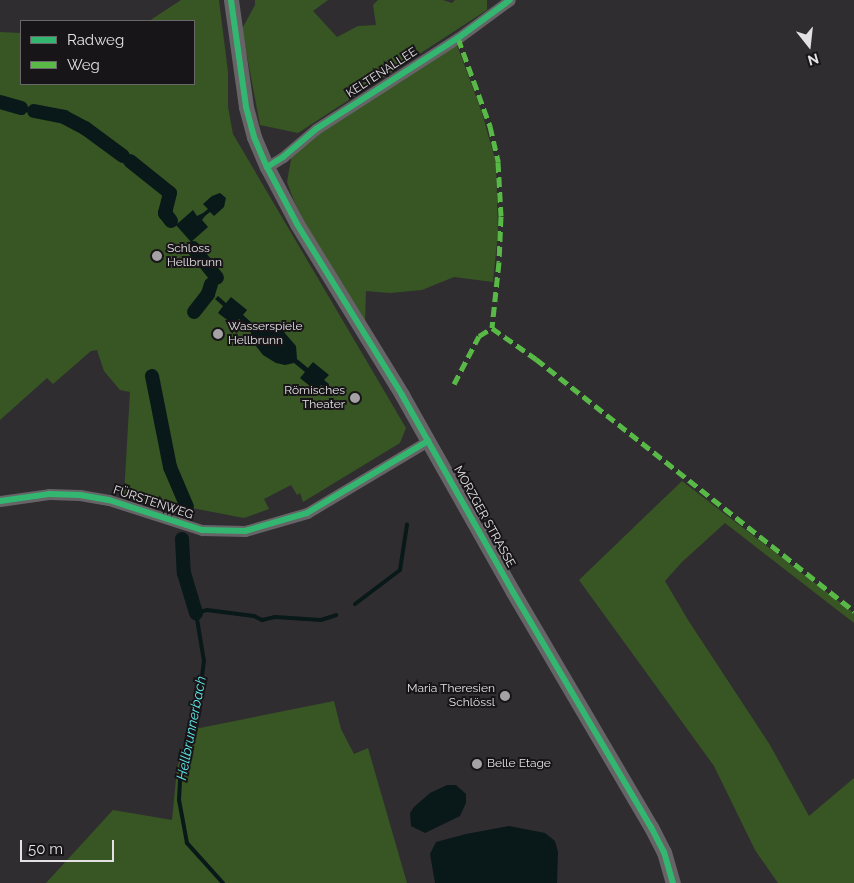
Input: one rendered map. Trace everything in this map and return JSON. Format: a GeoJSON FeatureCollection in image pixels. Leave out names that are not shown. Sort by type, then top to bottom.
{"type":"FeatureCollection","features":[{"type":"Feature","properties":{"kind":"street","name":"MORZGER STRASSE"},"geometry":{"type":"LineString","coordinates":[[231,0],[246,107],[254,137],[267,167],[297,224],[428,441],[513,592],[651,827],[664,852],[674,883]]}},
{"type":"Feature","properties":{"kind":"street","name":"KELTENALLEE"},"geometry":{"type":"LineString","coordinates":[[267,167],[283,158],[316,129],[458,38],[510,0]]}},
{"type":"Feature","properties":{"kind":"street","name":"FÜRSTENWEG"},"geometry":{"type":"LineString","coordinates":[[0,501],[49,494],[80,495],[109,500],[202,530],[245,531],[307,513],[428,441]]}},
{"type":"Feature","properties":{"kind":"green space"},"geometry":{"type":"Polygon","coordinates":[[[181,0],[219,0],[228,72],[228,107],[233,134],[406,428],[400,443],[303,502],[300,493],[297,495],[291,485],[264,499],[269,509],[244,518],[124,495],[130,392],[120,390],[104,371],[97,350],[91,351],[53,384],[47,378],[0,420],[0,32],[20,33],[20,85],[195,85],[195,20],[151,20],[181,0]]]}},
{"type":"Feature","properties":{"kind":"green space"},"geometry":{"type":"Polygon","coordinates":[[[255,0],[328,0],[313,11],[337,37],[358,26],[376,25],[373,5],[378,0],[443,0],[452,3],[455,0],[487,0],[487,10],[298,133],[260,125],[242,29],[255,5],[255,0]]]}},
{"type":"Feature","properties":{"kind":"green space"},"geometry":{"type":"Polygon","coordinates":[[[457,45],[482,113],[496,163],[498,232],[493,282],[454,277],[422,290],[390,293],[366,291],[365,322],[309,231],[294,201],[287,182],[292,154],[313,136],[457,45]]]}},
{"type":"Feature","properties":{"kind":"green space"},"geometry":{"type":"Polygon","coordinates":[[[682,481],[854,613],[854,623],[725,523],[682,562],[665,581],[688,620],[770,745],[809,816],[854,778],[854,883],[778,883],[755,850],[714,766],[579,580],[682,481]]]}},
{"type":"Feature","properties":{"kind":"green space"},"geometry":{"type":"Polygon","coordinates":[[[334,701],[341,729],[354,754],[368,748],[407,883],[46,883],[113,810],[172,820],[177,769],[189,725],[200,728],[334,701]]]}},
{"type":"Feature","properties":{"kind":"shaded area"},"geometry":{"type":"Polygon","coordinates":[[[220,193],[226,198],[224,207],[214,216],[210,212],[205,216],[202,220],[208,227],[191,242],[176,225],[193,210],[197,216],[203,213],[208,209],[203,204],[212,196],[220,193]]]}},
{"type":"Feature","properties":{"kind":"shaded area"},"geometry":{"type":"Polygon","coordinates":[[[218,296],[226,303],[231,297],[247,310],[243,315],[253,324],[267,323],[283,331],[296,346],[297,359],[308,368],[313,362],[329,375],[324,380],[329,384],[326,388],[321,385],[316,391],[300,378],[305,372],[294,363],[285,365],[276,363],[263,355],[252,341],[250,328],[239,319],[234,325],[218,313],[223,306],[215,299],[218,296]]]}},
{"type":"Feature","properties":{"kind":"shaded area"},"geometry":{"type":"Polygon","coordinates":[[[447,785],[456,785],[466,794],[466,803],[460,816],[425,833],[411,826],[410,813],[414,807],[430,793],[447,785]]]}},
{"type":"Feature","properties":{"kind":"shaded area"},"geometry":{"type":"Polygon","coordinates":[[[509,826],[545,833],[555,841],[558,852],[557,883],[435,883],[430,854],[436,842],[509,826]]]}},
{"type":"Feature","properties":{"kind":"waterway"},"geometry":{"type":"LineString","coordinates":[[0,102],[21,108]]}},
{"type":"Feature","properties":{"kind":"waterway"},"geometry":{"type":"LineString","coordinates":[[34,111],[64,117],[85,128],[123,156]]}},
{"type":"Feature","properties":{"kind":"waterway"},"geometry":{"type":"LineString","coordinates":[[130,161],[170,193],[165,213],[171,221]]}},
{"type":"Feature","properties":{"kind":"waterway"},"geometry":{"type":"LineString","coordinates":[[193,248],[217,278]]}},
{"type":"Feature","properties":{"kind":"waterway"},"geometry":{"type":"LineString","coordinates":[[194,312],[208,294],[211,284]]}},
{"type":"Feature","properties":{"kind":"waterway"},"geometry":{"type":"LineString","coordinates":[[152,376],[170,467],[187,507]]}},
{"type":"Feature","properties":{"kind":"waterway","name":"Hellbrunnerbach"},"geometry":{"type":"LineString","coordinates":[[355,604],[400,570],[407,525]]}},
{"type":"Feature","properties":{"kind":"waterway"},"geometry":{"type":"LineString","coordinates":[[182,539],[184,573],[196,613]]}},
{"type":"Feature","properties":{"kind":"waterway","name":"Hellbrunnerbach"},"geometry":{"type":"LineString","coordinates":[[223,883],[187,843],[179,800],[180,778],[198,707],[204,661],[196,613],[207,610],[254,616],[262,620],[275,617],[321,620],[336,615]]}},
{"type":"Feature","properties":{"kind":"marked path"},"geometry":{"type":"LineString","coordinates":[[458,38],[490,126],[498,162],[501,216],[499,262],[492,328]]}},
{"type":"Feature","properties":{"kind":"marked path"},"geometry":{"type":"LineString","coordinates":[[492,328],[536,359],[854,611]]}},
{"type":"Feature","properties":{"kind":"marked path"},"geometry":{"type":"LineString","coordinates":[[454,384],[479,336],[492,328]]}},
{"type":"Feature","properties":{"kind":"cycle path"},"geometry":{"type":"LineString","coordinates":[[231,0],[246,107],[254,137],[267,167],[297,224],[402,395],[513,592],[651,827],[664,852],[673,883]]}},
{"type":"Feature","properties":{"kind":"cycle path"},"geometry":{"type":"LineString","coordinates":[[267,167],[283,157],[316,129],[458,38],[510,0]]}},
{"type":"Feature","properties":{"kind":"cycle path"},"geometry":{"type":"LineString","coordinates":[[0,501],[49,494],[80,495],[109,500],[202,530],[245,531],[307,513],[428,441]]}},
{"type":"Feature","properties":{"kind":"place","name":"Schloss Hellbrunn"},"geometry":{"type":"Point","coordinates":[157,256]}},
{"type":"Feature","properties":{"kind":"place","name":"Wasserspiele Hellbrunn"},"geometry":{"type":"Point","coordinates":[218,334]}},
{"type":"Feature","properties":{"kind":"place","name":"Römisches Theater"},"geometry":{"type":"Point","coordinates":[355,398]}},
{"type":"Feature","properties":{"kind":"place","name":"Maria Theresien Schlössl"},"geometry":{"type":"Point","coordinates":[505,696]}},
{"type":"Feature","properties":{"kind":"place","name":"Belle Etage"},"geometry":{"type":"Point","coordinates":[477,764]}}]}
